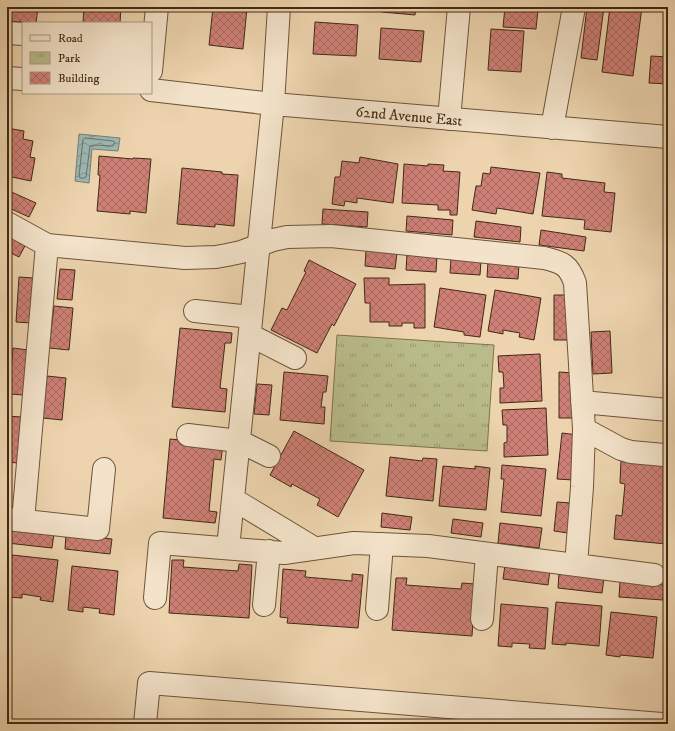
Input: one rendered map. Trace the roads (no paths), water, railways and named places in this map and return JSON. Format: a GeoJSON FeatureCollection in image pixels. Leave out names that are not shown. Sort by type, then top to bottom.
{"type":"FeatureCollection","features":[{"type":"Feature","properties":{"kind":"street"},"geometry":{"type":"LineString","coordinates":[[152,44],[157,7]]}},
{"type":"Feature","properties":{"kind":"street"},"geometry":{"type":"LineString","coordinates":[[228,548],[273,104],[279,7]]}},
{"type":"Feature","properties":{"kind":"street"},"geometry":{"type":"LineString","coordinates":[[449,119],[459,7]]}},
{"type":"Feature","properties":{"kind":"street"},"geometry":{"type":"LineString","coordinates":[[552,128],[574,7]]}},
{"type":"Feature","properties":{"kind":"street"},"geometry":{"type":"LineString","coordinates":[[7,33],[22,34]]}},
{"type":"Feature","properties":{"kind":"street"},"geometry":{"type":"LineString","coordinates":[[7,78],[22,79]]}},
{"type":"Feature","properties":{"kind":"street","name":"62nd Avenue East"},"geometry":{"type":"LineString","coordinates":[[152,90],[273,104],[668,137]]}},
{"type":"Feature","properties":{"kind":"street"},"geometry":{"type":"LineString","coordinates":[[7,223],[47,245],[193,258],[227,255],[241,252],[273,240],[287,237],[331,236],[544,258],[561,263],[569,269],[575,283],[584,429],[582,487],[576,566]]}},
{"type":"Feature","properties":{"kind":"street"},"geometry":{"type":"LineString","coordinates":[[47,245],[15,520],[98,528],[104,469]]}},
{"type":"Feature","properties":{"kind":"street"},"geometry":{"type":"LineString","coordinates":[[195,311],[250,326],[295,358]]}},
{"type":"Feature","properties":{"kind":"street"},"geometry":{"type":"LineString","coordinates":[[582,402],[667,410]]}},
{"type":"Feature","properties":{"kind":"street"},"geometry":{"type":"LineString","coordinates":[[584,429],[621,449],[631,452],[664,455]]}},
{"type":"Feature","properties":{"kind":"street"},"geometry":{"type":"LineString","coordinates":[[188,435],[239,441],[269,456]]}},
{"type":"Feature","properties":{"kind":"street"},"geometry":{"type":"LineString","coordinates":[[233,499],[314,548]]}},
{"type":"Feature","properties":{"kind":"street"},"geometry":{"type":"LineString","coordinates":[[155,598],[160,542],[284,552],[354,543],[428,546],[654,576]]}},
{"type":"Feature","properties":{"kind":"street"},"geometry":{"type":"LineString","coordinates":[[377,609],[382,544]]}},
{"type":"Feature","properties":{"kind":"street"},"geometry":{"type":"LineString","coordinates":[[264,605],[269,551]]}},
{"type":"Feature","properties":{"kind":"street"},"geometry":{"type":"LineString","coordinates":[[482,619],[487,554]]}},
{"type":"Feature","properties":{"kind":"street"},"geometry":{"type":"LineString","coordinates":[[145,724],[149,683],[662,724]]}},
{"type":"Feature","properties":{"kind":"water"},"geometry":{"type":"Polygon","coordinates":[[[79,134],[120,138],[118,151],[92,149],[89,183],[75,181],[79,134]]]}}]}
